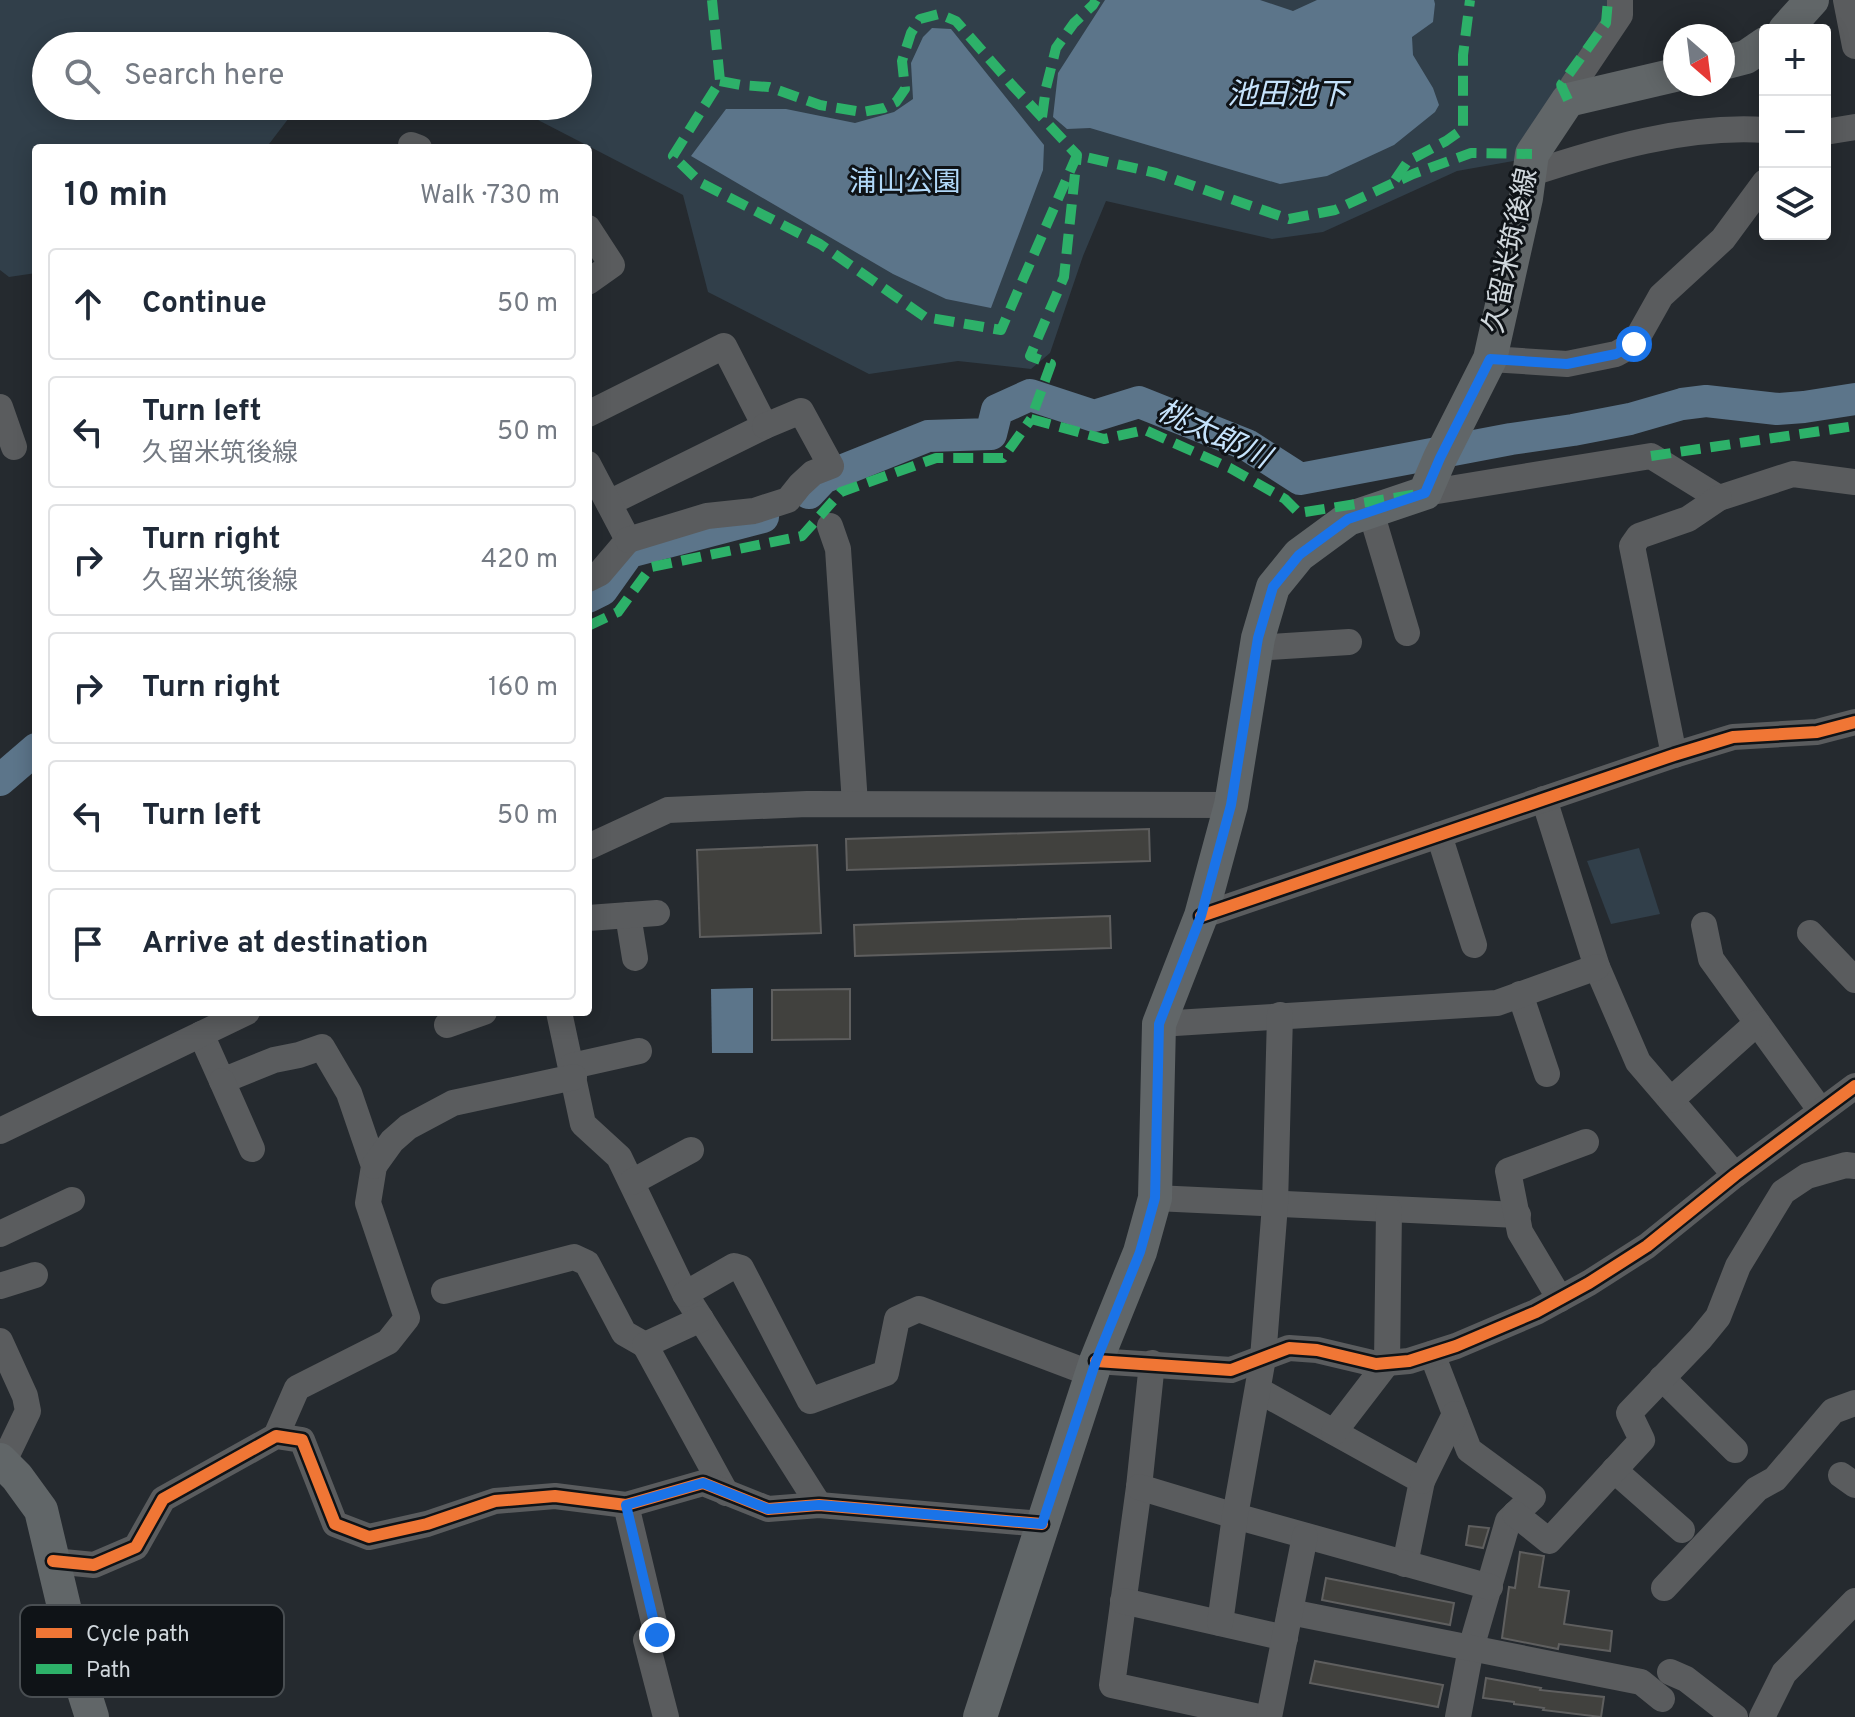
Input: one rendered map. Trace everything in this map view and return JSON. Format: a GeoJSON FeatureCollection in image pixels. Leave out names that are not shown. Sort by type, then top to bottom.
{"type":"FeatureCollection","features":[{"type":"Feature","properties":{"kind":"main road"},"geometry":{"type":"LineString","coordinates":[[1790,24],[1812,0]]}},
{"type":"Feature","properties":{"kind":"main road"},"geometry":{"type":"LineString","coordinates":[[1735,60],[1759,48]]}},
{"type":"Feature","properties":{"kind":"main road"},"geometry":{"type":"LineString","coordinates":[[1568,100],[1663,78]]}},
{"type":"Feature","properties":{"kind":"main road","name":"久留米筑後線"},"geometry":{"type":"LineString","coordinates":[[1425,493],[1490,359],[1526,198],[1532,154],[1568,100]]}},
{"type":"Feature","properties":{"kind":"main road"},"geometry":{"type":"LineString","coordinates":[[980,1717],[1094,1368],[1140,1252],[1155,1198],[1159,1024],[1201,916],[1231,805],[1256,648],[1273,587],[1299,555],[1348,519],[1425,493]]}},
{"type":"Feature","properties":{"kind":"main road"},"geometry":{"type":"LineString","coordinates":[[2,1462],[41,1510],[63,1605]]}},
{"type":"Feature","properties":{"kind":"main road"},"geometry":{"type":"LineString","coordinates":[[86,1697],[92,1717]]}},
{"type":"Feature","properties":{"kind":"street"},"geometry":{"type":"LineString","coordinates":[[1568,100],[1573,85],[1620,15],[1620,0]]}},
{"type":"Feature","properties":{"kind":"street"},"geometry":{"type":"LineString","coordinates":[[1846,0],[1855,46]]}},
{"type":"Feature","properties":{"kind":"street"},"geometry":{"type":"LineString","coordinates":[[1831,131],[1855,127]]}},
{"type":"Feature","properties":{"kind":"street"},"geometry":{"type":"LineString","coordinates":[[1529,174],[1635,144],[1698,132],[1759,130]]}},
{"type":"Feature","properties":{"kind":"street"},"geometry":{"type":"LineString","coordinates":[[1490,359],[1567,364],[1616,354],[1634,344],[1661,296],[1723,239],[1759,190]]}},
{"type":"Feature","properties":{"kind":"street"},"geometry":{"type":"LineString","coordinates":[[592,234],[612,265],[592,279]]}},
{"type":"Feature","properties":{"kind":"street"},"geometry":{"type":"LineString","coordinates":[[592,412],[724,346],[765,426]]}},
{"type":"Feature","properties":{"kind":"street"},"geometry":{"type":"LineString","coordinates":[[0,407],[17,448]]}},
{"type":"Feature","properties":{"kind":"street"},"geometry":{"type":"LineString","coordinates":[[592,577],[600,573],[628,540],[707,516],[754,511],[788,500],[813,473],[831,466],[801,411],[609,503]]}},
{"type":"Feature","properties":{"kind":"street"},"geometry":{"type":"LineString","coordinates":[[1425,493],[1651,456],[1719,498]]}},
{"type":"Feature","properties":{"kind":"street"},"geometry":{"type":"LineString","coordinates":[[592,471],[628,540]]}},
{"type":"Feature","properties":{"kind":"street"},"geometry":{"type":"LineString","coordinates":[[1674,755],[1632,546],[1639,536],[1688,519],[1719,498],[1793,474],[1855,482]]}},
{"type":"Feature","properties":{"kind":"street"},"geometry":{"type":"LineString","coordinates":[[1371,512],[1407,633]]}},
{"type":"Feature","properties":{"kind":"street"},"geometry":{"type":"LineString","coordinates":[[830,526],[838,549],[855,804]]}},
{"type":"Feature","properties":{"kind":"street"},"geometry":{"type":"LineString","coordinates":[[1256,648],[1349,642]]}},
{"type":"Feature","properties":{"kind":"street"},"geometry":{"type":"LineString","coordinates":[[1201,916],[1733,737],[1817,732],[1855,722]]}},
{"type":"Feature","properties":{"kind":"street"},"geometry":{"type":"LineString","coordinates":[[1544,799],[1597,967],[1638,1062],[1741,1170],[1783,1192]]}},
{"type":"Feature","properties":{"kind":"street"},"geometry":{"type":"LineString","coordinates":[[592,845],[668,810],[807,804],[1231,805]]}},
{"type":"Feature","properties":{"kind":"street"},"geometry":{"type":"LineString","coordinates":[[1439,835],[1474,945]]}},
{"type":"Feature","properties":{"kind":"street"},"geometry":{"type":"LineString","coordinates":[[592,918],[657,913]]}},
{"type":"Feature","properties":{"kind":"street"},"geometry":{"type":"LineString","coordinates":[[628,915],[635,958]]}},
{"type":"Feature","properties":{"kind":"street"},"geometry":{"type":"LineString","coordinates":[[1704,925],[1711,959],[1821,1111]]}},
{"type":"Feature","properties":{"kind":"street"},"geometry":{"type":"LineString","coordinates":[[1810,933],[1855,980]]}},
{"type":"Feature","properties":{"kind":"street"},"geometry":{"type":"LineString","coordinates":[[1159,1024],[1497,1003],[1597,967]]}},
{"type":"Feature","properties":{"kind":"street"},"geometry":{"type":"LineString","coordinates":[[1520,994],[1547,1074]]}},
{"type":"Feature","properties":{"kind":"street"},"geometry":{"type":"LineString","coordinates":[[1220,1623],[1263,1358],[1275,1205],[1280,1015]]}},
{"type":"Feature","properties":{"kind":"street"},"geometry":{"type":"LineString","coordinates":[[0,1131],[239,1016]]}},
{"type":"Feature","properties":{"kind":"street"},"geometry":{"type":"LineString","coordinates":[[447,1025],[473,1016]]}},
{"type":"Feature","properties":{"kind":"street"},"geometry":{"type":"LineString","coordinates":[[560,1016],[583,1124],[619,1157],[685,1294],[819,1505]]}},
{"type":"Feature","properties":{"kind":"street"},"geometry":{"type":"LineString","coordinates":[[1671,1100],[1757,1023]]}},
{"type":"Feature","properties":{"kind":"street"},"geometry":{"type":"LineString","coordinates":[[201,1034],[252,1149]]}},
{"type":"Feature","properties":{"kind":"street"},"geometry":{"type":"LineString","coordinates":[[222,1081],[274,1060],[322,1047],[349,1093],[374,1166]]}},
{"type":"Feature","properties":{"kind":"street"},"geometry":{"type":"LineString","coordinates":[[53,1561],[94,1565],[136,1547],[163,1499],[276,1436],[297,1388],[388,1342],[407,1318],[368,1203],[374,1166],[392,1141],[408,1127],[453,1103],[639,1051]]}},
{"type":"Feature","properties":{"kind":"street"},"geometry":{"type":"LineString","coordinates":[[685,1294],[734,1266],[741,1268],[810,1401],[886,1373],[897,1319],[919,1309],[1094,1368],[1152,1363],[1231,1370],[1289,1348],[1317,1350],[1376,1364],[1409,1361],[1536,1312],[1647,1246],[1741,1170],[1855,1086]]}},
{"type":"Feature","properties":{"kind":"street"},"geometry":{"type":"LineString","coordinates":[[1560,1299],[1520,1232],[1508,1171],[1586,1142]]}},
{"type":"Feature","properties":{"kind":"street"},"geometry":{"type":"LineString","coordinates":[[632,1182],[691,1150]]}},
{"type":"Feature","properties":{"kind":"street"},"geometry":{"type":"LineString","coordinates":[[1515,1514],[1549,1541],[1642,1440],[1629,1413],[1718,1317],[1738,1266],[1783,1192],[1807,1176],[1846,1165],[1855,1166]]}},
{"type":"Feature","properties":{"kind":"street"},"geometry":{"type":"LineString","coordinates":[[1155,1198],[1518,1215]]}},
{"type":"Feature","properties":{"kind":"street"},"geometry":{"type":"LineString","coordinates":[[0,1234],[72,1200]]}},
{"type":"Feature","properties":{"kind":"street"},"geometry":{"type":"LineString","coordinates":[[1334,1432],[1387,1363],[1389,1210]]}},
{"type":"Feature","properties":{"kind":"street"},"geometry":{"type":"LineString","coordinates":[[444,1291],[574,1257],[587,1263],[624,1333],[645,1345],[726,1493]]}},
{"type":"Feature","properties":{"kind":"street"},"geometry":{"type":"LineString","coordinates":[[0,1286],[35,1275]]}},
{"type":"Feature","properties":{"kind":"street"},"geometry":{"type":"LineString","coordinates":[[645,1345],[701,1319]]}},
{"type":"Feature","properties":{"kind":"street"},"geometry":{"type":"LineString","coordinates":[[0,1341],[25,1396],[28,1411],[2,1462]]}},
{"type":"Feature","properties":{"kind":"street"},"geometry":{"type":"LineString","coordinates":[[1432,1354],[1469,1450],[1533,1497],[1508,1521],[1471,1648],[1458,1717]]}},
{"type":"Feature","properties":{"kind":"street"},"geometry":{"type":"LineString","coordinates":[[1152,1363],[1112,1685],[1259,1717]]}},
{"type":"Feature","properties":{"kind":"street"},"geometry":{"type":"LineString","coordinates":[[1662,1378],[1735,1450]]}},
{"type":"Feature","properties":{"kind":"street"},"geometry":{"type":"LineString","coordinates":[[1258,1390],[1422,1481]]}},
{"type":"Feature","properties":{"kind":"street"},"geometry":{"type":"LineString","coordinates":[[1664,1588],[1757,1489],[1775,1479],[1833,1411],[1855,1403]]}},
{"type":"Feature","properties":{"kind":"street"},"geometry":{"type":"LineString","coordinates":[[1405,1564],[1422,1481],[1455,1414]]}},
{"type":"Feature","properties":{"kind":"street"},"geometry":{"type":"LineString","coordinates":[[276,1436],[302,1440],[335,1524],[369,1537],[427,1524],[495,1501],[555,1496],[626,1505],[703,1483],[768,1509],[819,1505],[1042,1524]]}},
{"type":"Feature","properties":{"kind":"street"},"geometry":{"type":"LineString","coordinates":[[1614,1470],[1682,1530]]}},
{"type":"Feature","properties":{"kind":"street"},"geometry":{"type":"LineString","coordinates":[[1139,1487],[1490,1587]]}},
{"type":"Feature","properties":{"kind":"street"},"geometry":{"type":"LineString","coordinates":[[626,1505],[657,1635],[646,1640],[666,1717]]}},
{"type":"Feature","properties":{"kind":"street"},"geometry":{"type":"LineString","coordinates":[[1269,1717],[1305,1536]]}},
{"type":"Feature","properties":{"kind":"street"},"geometry":{"type":"LineString","coordinates":[[1123,1601],[1220,1623],[1287,1625],[1471,1648],[1641,1682],[1662,1699]]}},
{"type":"Feature","properties":{"kind":"street"},"geometry":{"type":"LineString","coordinates":[[1762,1717],[1784,1673],[1855,1601]]}},
{"type":"Feature","properties":{"kind":"street"},"geometry":{"type":"LineString","coordinates":[[1670,1672],[1686,1679],[1735,1717]]}},
{"type":"Feature","properties":{"kind":"green space","name":"浦山公園"},"geometry":{"type":"Polygon","coordinates":[[[0,0],[1611,0],[1614,14],[1519,160],[1457,171],[1323,232],[1272,239],[1106,201],[1083,256],[1050,353],[1031,369],[958,361],[869,374],[708,292],[683,195],[592,148],[592,144],[584,144],[538,120],[592,120],[592,32],[32,32],[32,120],[287,120],[269,144],[32,144],[32,274],[9,277],[0,270],[0,0]]]}},
{"type":"Feature","properties":{"kind":"green space"},"geometry":{"type":"Polygon","coordinates":[[[1639,848],[1660,914],[1611,924],[1587,861],[1639,848]]]}},
{"type":"Feature","properties":{"kind":"water","name":"池田池下"},"geometry":{"type":"Polygon","coordinates":[[[1105,0],[1260,0],[1293,11],[1317,0],[1434,0],[1433,22],[1412,37],[1413,55],[1433,88],[1439,105],[1435,112],[1394,145],[1327,176],[1280,184],[1090,128],[1067,129],[1053,117],[1058,73],[1105,0]]]}},
{"type":"Feature","properties":{"kind":"water"},"geometry":{"type":"Polygon","coordinates":[[[932,28],[951,29],[1044,145],[1043,170],[991,308],[946,299],[893,274],[691,156],[726,109],[786,109],[855,123],[894,112],[913,99],[911,63],[923,37],[932,28]]]}},
{"type":"Feature","properties":{"kind":"water"},"geometry":{"type":"Polygon","coordinates":[[[753,988],[753,1053],[712,1053],[711,989],[753,988]]]}},
{"type":"Feature","properties":{"kind":"building"},"geometry":{"type":"Polygon","coordinates":[[[1149,829],[1150,861],[847,870],[846,839],[1149,829]]]}},
{"type":"Feature","properties":{"kind":"building"},"geometry":{"type":"Polygon","coordinates":[[[817,845],[821,933],[700,937],[697,850],[817,845]]]}},
{"type":"Feature","properties":{"kind":"building"},"geometry":{"type":"Polygon","coordinates":[[[1110,916],[1111,948],[855,956],[854,925],[1110,916]]]}},
{"type":"Feature","properties":{"kind":"building"},"geometry":{"type":"Polygon","coordinates":[[[850,989],[850,1039],[772,1040],[772,990],[850,989]]]}},
{"type":"Feature","properties":{"kind":"building"},"geometry":{"type":"Polygon","coordinates":[[[1469,1526],[1489,1528],[1483,1548],[1466,1545],[1469,1526]]]}},
{"type":"Feature","properties":{"kind":"building"},"geometry":{"type":"Polygon","coordinates":[[[1520,1552],[1544,1556],[1539,1587],[1569,1591],[1564,1624],[1612,1631],[1610,1651],[1559,1644],[1558,1649],[1502,1638],[1509,1587],[1515,1588],[1520,1552]]]}},
{"type":"Feature","properties":{"kind":"building"},"geometry":{"type":"Polygon","coordinates":[[[1326,1578],[1454,1603],[1450,1625],[1322,1600],[1326,1578]]]}},
{"type":"Feature","properties":{"kind":"building"},"geometry":{"type":"Polygon","coordinates":[[[1315,1661],[1443,1685],[1438,1707],[1310,1683],[1315,1661]]]}},
{"type":"Feature","properties":{"kind":"building"},"geometry":{"type":"Polygon","coordinates":[[[1486,1678],[1540,1690],[1604,1697],[1601,1717],[1483,1698],[1486,1678]]]}},
{"type":"Feature","properties":{"kind":"waterway","name":"桃太郎川"},"geometry":{"type":"LineString","coordinates":[[809,493],[823,478],[928,436],[991,434],[997,410],[1030,395],[1094,416],[1139,402],[1247,445],[1300,479],[1630,419],[1682,404],[1706,401],[1777,409],[1855,399]]}},
{"type":"Feature","properties":{"kind":"waterway","name":"桃太郎川"},"geometry":{"type":"LineString","coordinates":[[592,595],[602,590],[629,552],[763,517]]}},
{"type":"Feature","properties":{"kind":"waterway","name":"桃太郎川"},"geometry":{"type":"LineString","coordinates":[[0,780],[32,752]]}},
{"type":"Feature","properties":{"kind":"marked path"},"geometry":{"type":"LineString","coordinates":[[712,0],[720,81],[673,156],[701,183],[820,244],[925,317],[1001,330],[1077,155],[1156,173],[1289,219],[1335,210],[1413,174],[1471,153],[1532,154]]}},
{"type":"Feature","properties":{"kind":"marked path"},"geometry":{"type":"LineString","coordinates":[[1042,117],[1056,48],[1096,0]]}},
{"type":"Feature","properties":{"kind":"marked path"},"geometry":{"type":"LineString","coordinates":[[1395,180],[1408,161],[1463,129],[1463,55],[1470,0]]}},
{"type":"Feature","properties":{"kind":"marked path"},"geometry":{"type":"LineString","coordinates":[[1568,100],[1561,85],[1606,23],[1608,0]]}},
{"type":"Feature","properties":{"kind":"marked path"},"geometry":{"type":"LineString","coordinates":[[720,81],[769,87],[820,105],[862,112],[884,108],[896,102],[905,89],[902,61],[911,33],[920,19],[939,14],[956,21],[1077,155],[1064,277],[1030,356],[1051,364],[1031,419],[1104,439],[1145,430],[1230,468],[1285,499],[1299,513],[1425,493]]}},
{"type":"Feature","properties":{"kind":"marked path"},"geometry":{"type":"LineString","coordinates":[[592,624],[618,612],[651,567],[802,536],[841,492],[936,458],[1003,458],[1031,419]]}},
{"type":"Feature","properties":{"kind":"marked path"},"geometry":{"type":"LineString","coordinates":[[1651,456],[1855,426]]}},
{"type":"Feature","properties":{"kind":"cycle path"},"geometry":{"type":"LineString","coordinates":[[1201,916],[1733,737],[1817,732],[1855,722]]}},
{"type":"Feature","properties":{"kind":"cycle path"},"geometry":{"type":"LineString","coordinates":[[1096,1361],[1231,1370],[1289,1348],[1317,1350],[1376,1364],[1409,1361],[1456,1346],[1536,1312],[1647,1246],[1735,1175],[1855,1086]]}},
{"type":"Feature","properties":{"kind":"cycle path"},"geometry":{"type":"LineString","coordinates":[[53,1561],[94,1565],[136,1547],[163,1499],[276,1436],[302,1440],[335,1524],[369,1537],[427,1524],[495,1501],[555,1496],[626,1505],[703,1483],[768,1509],[819,1505],[1042,1524]]}},
{"type":"Feature","properties":{"kind":"route"},"geometry":{"type":"LineString","coordinates":[[657,1635],[626,1505],[703,1483],[768,1509],[819,1505],[1042,1524],[1096,1361],[1140,1252],[1155,1198],[1159,1024],[1201,916],[1231,805],[1258,638],[1273,587],[1299,555],[1348,519],[1425,493],[1490,359],[1567,364],[1616,354],[1634,344]]}}]}
